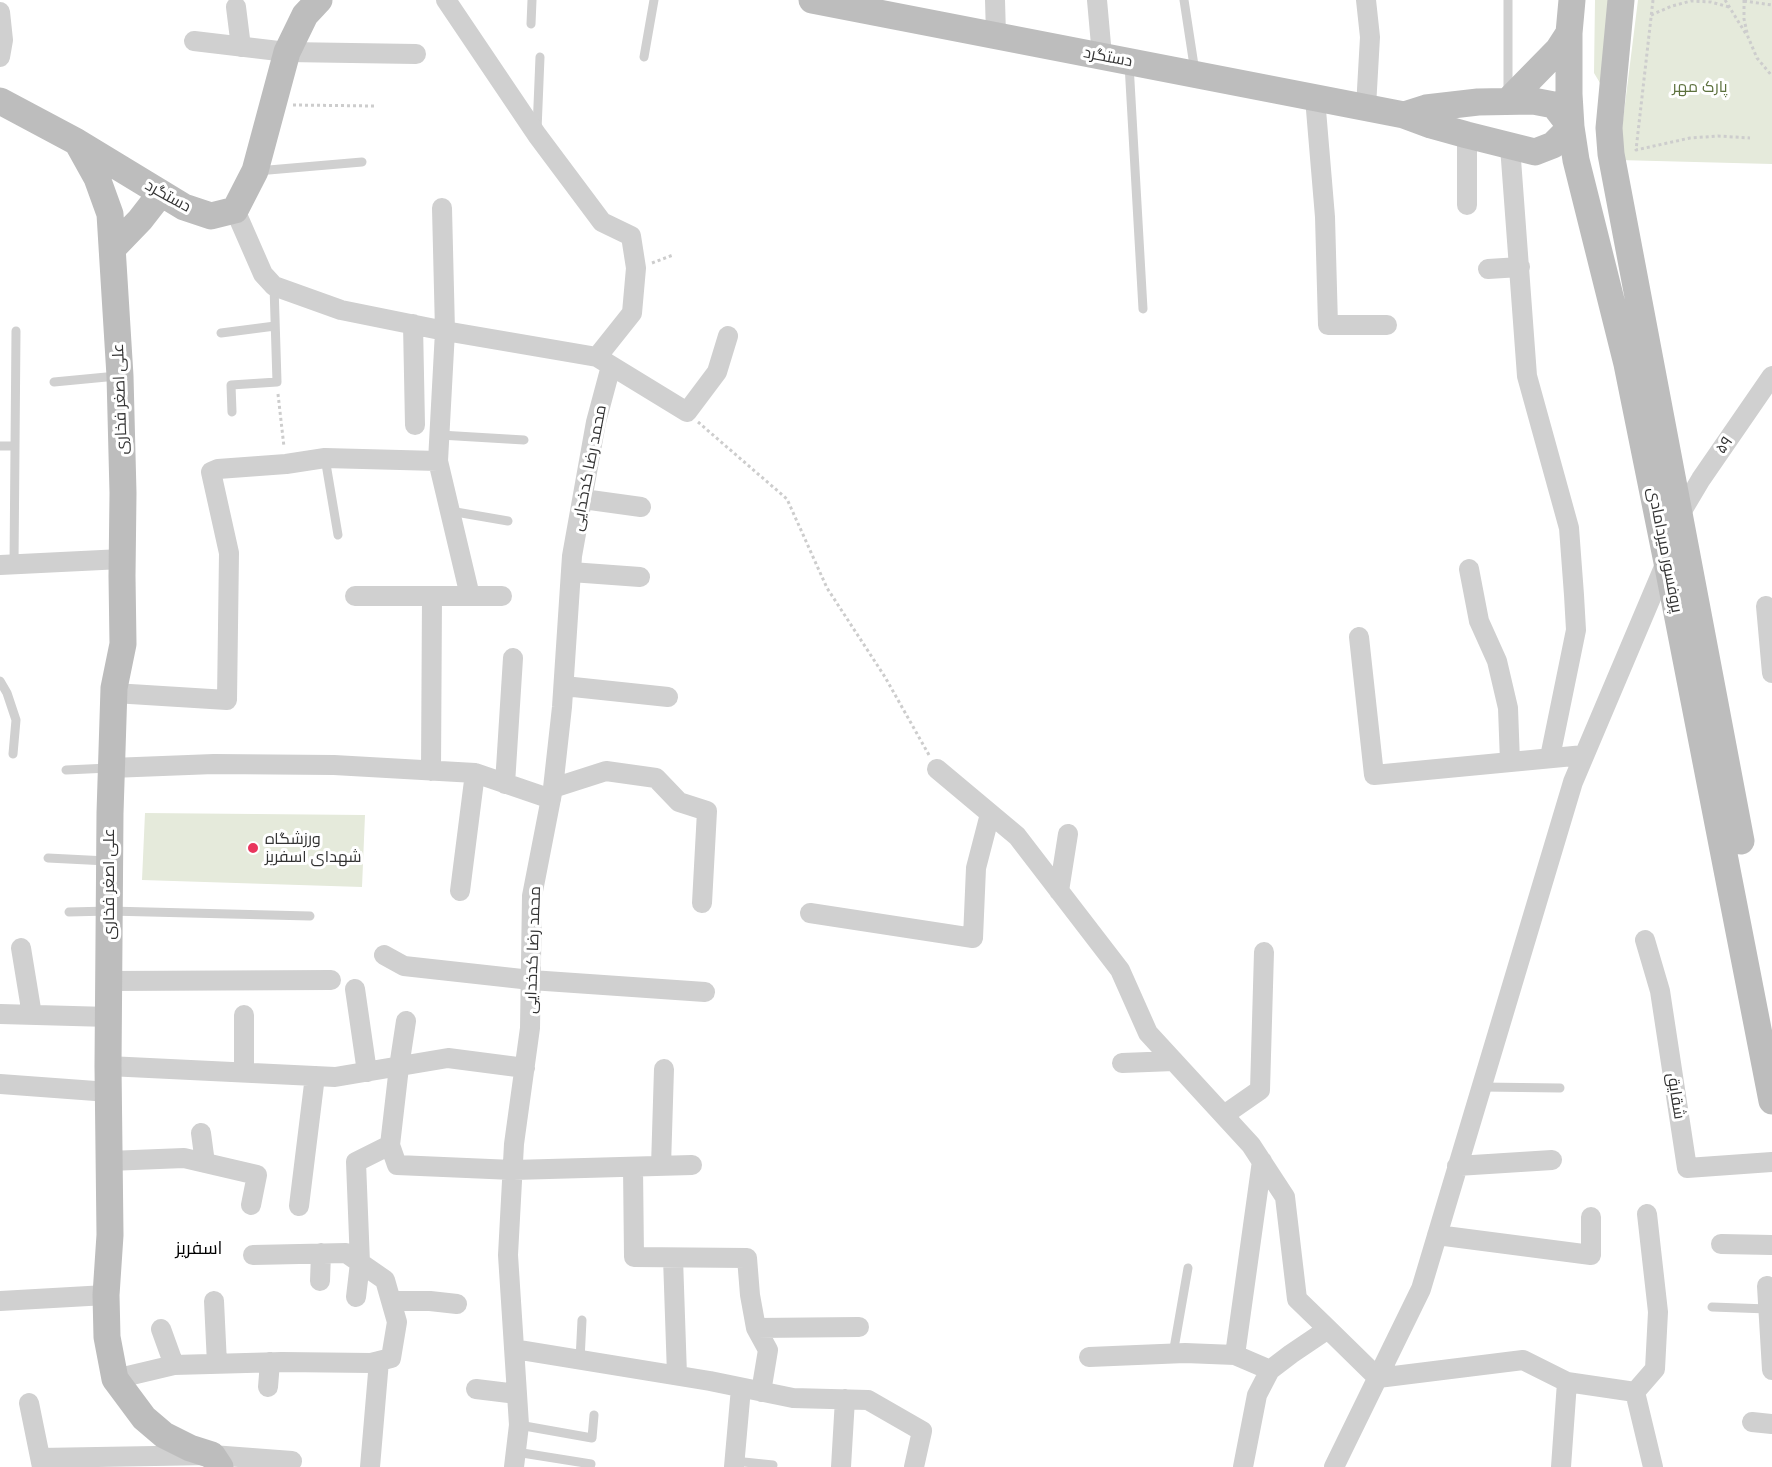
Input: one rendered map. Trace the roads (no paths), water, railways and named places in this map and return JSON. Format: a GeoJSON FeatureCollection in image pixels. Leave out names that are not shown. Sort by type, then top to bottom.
{"type":"FeatureCollection","features":[{"type":"Feature","properties":{"kind":"main road"},"geometry":{"type":"LineString","coordinates":[[235,210],[255,171],[287,52],[305,15],[319,0]]}},
{"type":"Feature","properties":{"kind":"main road","name":"دستگرد"},"geometry":{"type":"LineString","coordinates":[[812,0],[1404,115],[1431,125],[1556,160],[1569,168],[1581,180]]}},
{"type":"Feature","properties":{"kind":"main road","name":"پروفسور میردامادی"},"geometry":{"type":"LineString","coordinates":[[1572,0],[1569,33],[1571,127],[1581,180],[1626,364],[1667,560],[1772,1101]]}},
{"type":"Feature","properties":{"kind":"main road","name":"پروفسور میردامادی"},"geometry":{"type":"LineString","coordinates":[[1621,0],[1609,128],[1611,154],[1772,1006]]}},
{"type":"Feature","properties":{"kind":"main road"},"geometry":{"type":"LineString","coordinates":[[1569,33],[1558,50],[1501,101],[1514,147],[1553,145],[1571,127],[1609,128]]}},
{"type":"Feature","properties":{"kind":"main road","name":"دستگرد"},"geometry":{"type":"LineString","coordinates":[[0,101],[77,142],[184,207],[211,216],[235,210]]}},
{"type":"Feature","properties":{"kind":"main road","name":"دستگرد"},"geometry":{"type":"LineString","coordinates":[[1404,115],[1426,108],[1501,101],[1533,101],[1554,105],[1571,127]]}},
{"type":"Feature","properties":{"kind":"main road","name":"علی اصغر فخاری"},"geometry":{"type":"LineString","coordinates":[[77,142],[97,178],[110,214],[120,376],[123,493],[123,644],[114,693],[109,861],[110,1235],[106,1295],[107,1337],[115,1380],[144,1418],[164,1435],[216,1461]]}},
{"type":"Feature","properties":{"kind":"main road"},"geometry":{"type":"LineString","coordinates":[[112,248],[140,220],[161,193]]}},
{"type":"Feature","properties":{"kind":"street"},"geometry":{"type":"LineString","coordinates":[[446,0],[537,135],[602,222],[631,236],[636,268],[632,313],[604,361]]}},
{"type":"Feature","properties":{"kind":"street"},"geometry":{"type":"LineString","coordinates":[[995,0],[996,35]]}},
{"type":"Feature","properties":{"kind":"street"},"geometry":{"type":"LineString","coordinates":[[1097,0],[1102,56]]}},
{"type":"Feature","properties":{"kind":"street"},"geometry":{"type":"LineString","coordinates":[[1366,0],[1370,38],[1366,107]]}},
{"type":"Feature","properties":{"kind":"street"},"geometry":{"type":"LineString","coordinates":[[236,7],[241,47]]}},
{"type":"Feature","properties":{"kind":"street"},"geometry":{"type":"LineString","coordinates":[[0,12],[3,40],[0,57]]}},
{"type":"Feature","properties":{"kind":"street"},"geometry":{"type":"LineString","coordinates":[[194,41],[287,52],[416,54]]}},
{"type":"Feature","properties":{"kind":"street"},"geometry":{"type":"LineString","coordinates":[[1315,98],[1325,217],[1328,325],[1387,325]]}},
{"type":"Feature","properties":{"kind":"street"},"geometry":{"type":"LineString","coordinates":[[1467,135],[1467,206]]}},
{"type":"Feature","properties":{"kind":"street"},"geometry":{"type":"LineString","coordinates":[[1514,147],[1527,376],[1569,528],[1575,606],[1576,630],[1550,757]]}},
{"type":"Feature","properties":{"kind":"street"},"geometry":{"type":"LineString","coordinates":[[442,208],[445,331],[438,461],[470,596]]}},
{"type":"Feature","properties":{"kind":"street"},"geometry":{"type":"LineString","coordinates":[[235,210],[263,274],[274,286],[340,310],[604,361],[687,412],[717,372],[728,336]]}},
{"type":"Feature","properties":{"kind":"street"},"geometry":{"type":"LineString","coordinates":[[1488,268],[1520,267]]}},
{"type":"Feature","properties":{"kind":"street"},"geometry":{"type":"LineString","coordinates":[[413,324],[415,425]]}},
{"type":"Feature","properties":{"kind":"street","name":"محمد رضا کدخدایی"},"geometry":{"type":"LineString","coordinates":[[515,1459],[519,1425],[508,1255],[514,1144],[530,1028],[532,896],[552,793],[564,686],[572,556],[596,422],[604,361]]}},
{"type":"Feature","properties":{"kind":"street","name":"۵۹"},"geometry":{"type":"LineString","coordinates":[[1679,516],[1701,479],[1772,376]]}},
{"type":"Feature","properties":{"kind":"street"},"geometry":{"type":"LineString","coordinates":[[114,693],[227,700],[229,553],[211,472],[218,469],[286,464],[325,458],[438,461]]}},
{"type":"Feature","properties":{"kind":"street"},"geometry":{"type":"LineString","coordinates":[[583,499],[641,507]]}},
{"type":"Feature","properties":{"kind":"street"},"geometry":{"type":"LineString","coordinates":[[7,564],[122,560]]}},
{"type":"Feature","properties":{"kind":"street"},"geometry":{"type":"LineString","coordinates":[[1334,1467],[1420,1290],[1573,782],[1667,560]]}},
{"type":"Feature","properties":{"kind":"street"},"geometry":{"type":"LineString","coordinates":[[1469,569],[1479,621],[1497,661],[1508,708],[1510,762]]}},
{"type":"Feature","properties":{"kind":"street"},"geometry":{"type":"LineString","coordinates":[[571,572],[640,577]]}},
{"type":"Feature","properties":{"kind":"street"},"geometry":{"type":"LineString","coordinates":[[355,596],[502,596]]}},
{"type":"Feature","properties":{"kind":"street"},"geometry":{"type":"LineString","coordinates":[[431,771],[432,596]]}},
{"type":"Feature","properties":{"kind":"street"},"geometry":{"type":"LineString","coordinates":[[1766,606],[1772,673]]}},
{"type":"Feature","properties":{"kind":"street"},"geometry":{"type":"LineString","coordinates":[[1359,638],[1374,775],[1584,755]]}},
{"type":"Feature","properties":{"kind":"street"},"geometry":{"type":"LineString","coordinates":[[505,784],[513,658]]}},
{"type":"Feature","properties":{"kind":"street"},"geometry":{"type":"LineString","coordinates":[[564,686],[668,697]]}},
{"type":"Feature","properties":{"kind":"street"},"geometry":{"type":"LineString","coordinates":[[111,768],[214,764],[334,765],[475,773],[505,784],[552,793],[606,771],[656,778],[679,802],[707,811],[702,903]]}},
{"type":"Feature","properties":{"kind":"street"},"geometry":{"type":"LineString","coordinates":[[937,770],[1017,836],[1120,970],[1148,1033],[1251,1144],[1285,1197],[1297,1299],[1378,1378]]}},
{"type":"Feature","properties":{"kind":"street"},"geometry":{"type":"LineString","coordinates":[[460,891],[475,773]]}},
{"type":"Feature","properties":{"kind":"street"},"geometry":{"type":"LineString","coordinates":[[810,913],[973,938],[976,868],[990,813]]}},
{"type":"Feature","properties":{"kind":"street"},"geometry":{"type":"LineString","coordinates":[[1059,891],[1068,834]]}},
{"type":"Feature","properties":{"kind":"street","name":"شقایق"},"geometry":{"type":"LineString","coordinates":[[1645,940],[1660,991],[1687,1168],[1772,1162]]}},
{"type":"Feature","properties":{"kind":"street"},"geometry":{"type":"LineString","coordinates":[[21,948],[32,1015]]}},
{"type":"Feature","properties":{"kind":"street"},"geometry":{"type":"LineString","coordinates":[[1224,1115],[1260,1090],[1264,952]]}},
{"type":"Feature","properties":{"kind":"street"},"geometry":{"type":"LineString","coordinates":[[384,955],[404,966],[531,980],[705,992]]}},
{"type":"Feature","properties":{"kind":"street"},"geometry":{"type":"LineString","coordinates":[[109,981],[331,980]]}},
{"type":"Feature","properties":{"kind":"street"},"geometry":{"type":"LineString","coordinates":[[355,988],[367,1072]]}},
{"type":"Feature","properties":{"kind":"street"},"geometry":{"type":"LineString","coordinates":[[0,1014],[109,1017]]}},
{"type":"Feature","properties":{"kind":"street"},"geometry":{"type":"LineString","coordinates":[[244,1015],[244,1072]]}},
{"type":"Feature","properties":{"kind":"street"},"geometry":{"type":"LineString","coordinates":[[406,1021],[390,1146],[397,1164],[513,1170],[692,1166]]}},
{"type":"Feature","properties":{"kind":"street"},"geometry":{"type":"LineString","coordinates":[[0,1084],[244,1072],[335,1077],[448,1058],[525,1068]]}},
{"type":"Feature","properties":{"kind":"street"},"geometry":{"type":"LineString","coordinates":[[1122,1063],[1174,1061]]}},
{"type":"Feature","properties":{"kind":"street"},"geometry":{"type":"LineString","coordinates":[[661,1166],[664,1069]]}},
{"type":"Feature","properties":{"kind":"street"},"geometry":{"type":"LineString","coordinates":[[299,1206],[315,1076]]}},
{"type":"Feature","properties":{"kind":"street"},"geometry":{"type":"LineString","coordinates":[[201,1133],[205,1163]]}},
{"type":"Feature","properties":{"kind":"street"},"geometry":{"type":"LineString","coordinates":[[356,1297],[360,1263],[356,1162],[390,1146]]}},
{"type":"Feature","properties":{"kind":"street"},"geometry":{"type":"LineString","coordinates":[[109,1161],[184,1158],[257,1174],[251,1205]]}},
{"type":"Feature","properties":{"kind":"street"},"geometry":{"type":"LineString","coordinates":[[1457,1166],[1552,1160]]}},
{"type":"Feature","properties":{"kind":"street"},"geometry":{"type":"LineString","coordinates":[[1235,1355],[1262,1161]]}},
{"type":"Feature","properties":{"kind":"street"},"geometry":{"type":"LineString","coordinates":[[633,1167],[634,1257],[747,1258],[756,1328],[768,1350],[761,1392]]}},
{"type":"Feature","properties":{"kind":"street"},"geometry":{"type":"LineString","coordinates":[[1635,1392],[1655,1369],[1658,1312],[1647,1214]]}},
{"type":"Feature","properties":{"kind":"street"},"geometry":{"type":"LineString","coordinates":[[1437,1235],[1591,1255],[1592,1217]]}},
{"type":"Feature","properties":{"kind":"street"},"geometry":{"type":"LineString","coordinates":[[1720,1244],[1772,1245]]}},
{"type":"Feature","properties":{"kind":"street"},"geometry":{"type":"LineString","coordinates":[[320,1281],[321,1253]]}},
{"type":"Feature","properties":{"kind":"street"},"geometry":{"type":"LineString","coordinates":[[115,1380],[174,1365],[270,1362],[371,1364],[391,1358],[397,1322],[385,1280],[346,1253],[253,1255]]}},
{"type":"Feature","properties":{"kind":"street"},"geometry":{"type":"LineString","coordinates":[[673,1258],[677,1376]]}},
{"type":"Feature","properties":{"kind":"street"},"geometry":{"type":"LineString","coordinates":[[1767,1286],[1772,1370]]}},
{"type":"Feature","properties":{"kind":"street"},"geometry":{"type":"LineString","coordinates":[[0,1301],[106,1295]]}},
{"type":"Feature","properties":{"kind":"street"},"geometry":{"type":"LineString","coordinates":[[214,1301],[217,1364]]}},
{"type":"Feature","properties":{"kind":"street"},"geometry":{"type":"LineString","coordinates":[[391,1301],[457,1304]]}},
{"type":"Feature","properties":{"kind":"street"},"geometry":{"type":"LineString","coordinates":[[756,1328],[859,1327]]}},
{"type":"Feature","properties":{"kind":"street"},"geometry":{"type":"LineString","coordinates":[[161,1329],[174,1365]]}},
{"type":"Feature","properties":{"kind":"street"},"geometry":{"type":"LineString","coordinates":[[1243,1467],[1257,1395],[1270,1370],[1328,1329]]}},
{"type":"Feature","properties":{"kind":"street"},"geometry":{"type":"LineString","coordinates":[[514,1349],[793,1398],[868,1400],[922,1431],[914,1467]]}},
{"type":"Feature","properties":{"kind":"street"},"geometry":{"type":"LineString","coordinates":[[1089,1357],[1173,1354],[1235,1355],[1270,1370]]}},
{"type":"Feature","properties":{"kind":"street"},"geometry":{"type":"LineString","coordinates":[[1378,1378],[1523,1360],[1567,1383],[1635,1392]]}},
{"type":"Feature","properties":{"kind":"street"},"geometry":{"type":"LineString","coordinates":[[370,1467],[379,1361]]}},
{"type":"Feature","properties":{"kind":"street"},"geometry":{"type":"LineString","coordinates":[[268,1387],[270,1362]]}},
{"type":"Feature","properties":{"kind":"street"},"geometry":{"type":"LineString","coordinates":[[1562,1467],[1567,1383]]}},
{"type":"Feature","properties":{"kind":"street"},"geometry":{"type":"LineString","coordinates":[[734,1464],[741,1388]]}},
{"type":"Feature","properties":{"kind":"street"},"geometry":{"type":"LineString","coordinates":[[476,1389],[517,1394]]}},
{"type":"Feature","properties":{"kind":"street"},"geometry":{"type":"LineString","coordinates":[[1635,1392],[1653,1467]]}},
{"type":"Feature","properties":{"kind":"street"},"geometry":{"type":"LineString","coordinates":[[841,1467],[845,1399]]}},
{"type":"Feature","properties":{"kind":"street"},"geometry":{"type":"LineString","coordinates":[[29,1403],[41,1462],[292,1461]]}},
{"type":"Feature","properties":{"kind":"street"},"geometry":{"type":"LineString","coordinates":[[1752,1422],[1772,1424]]}},
{"type":"Feature","properties":{"kind":"lane"},"geometry":{"type":"LineString","coordinates":[[531,24],[532,0]]}},
{"type":"Feature","properties":{"kind":"lane"},"geometry":{"type":"LineString","coordinates":[[644,57],[654,0]]}},
{"type":"Feature","properties":{"kind":"lane"},"geometry":{"type":"LineString","coordinates":[[1184,0],[1196,74]]}},
{"type":"Feature","properties":{"kind":"lane"},"geometry":{"type":"LineString","coordinates":[[1501,101],[1508,0]]}},
{"type":"Feature","properties":{"kind":"lane"},"geometry":{"type":"LineString","coordinates":[[537,135],[540,57]]}},
{"type":"Feature","properties":{"kind":"lane"},"geometry":{"type":"LineString","coordinates":[[1129,61],[1143,309]]}},
{"type":"Feature","properties":{"kind":"lane"},"geometry":{"type":"LineString","coordinates":[[255,171],[362,162]]}},
{"type":"Feature","properties":{"kind":"lane"},"geometry":{"type":"LineString","coordinates":[[232,412],[231,385],[277,382],[274,286]]}},
{"type":"Feature","properties":{"kind":"lane"},"geometry":{"type":"LineString","coordinates":[[221,333],[275,326]]}},
{"type":"Feature","properties":{"kind":"lane"},"geometry":{"type":"LineString","coordinates":[[7,564],[15,446],[16,331]]}},
{"type":"Feature","properties":{"kind":"lane"},"geometry":{"type":"LineString","coordinates":[[54,382],[120,376]]}},
{"type":"Feature","properties":{"kind":"lane"},"geometry":{"type":"LineString","coordinates":[[440,435],[524,440]]}},
{"type":"Feature","properties":{"kind":"lane"},"geometry":{"type":"LineString","coordinates":[[0,446],[15,446]]}},
{"type":"Feature","properties":{"kind":"lane"},"geometry":{"type":"LineString","coordinates":[[325,458],[338,535]]}},
{"type":"Feature","properties":{"kind":"lane"},"geometry":{"type":"LineString","coordinates":[[450,511],[508,521]]}},
{"type":"Feature","properties":{"kind":"lane"},"geometry":{"type":"LineString","coordinates":[[0,681],[7,693],[16,720],[13,754]]}},
{"type":"Feature","properties":{"kind":"lane"},"geometry":{"type":"LineString","coordinates":[[66,770],[111,768]]}},
{"type":"Feature","properties":{"kind":"lane"},"geometry":{"type":"LineString","coordinates":[[48,858],[109,861]]}},
{"type":"Feature","properties":{"kind":"lane"},"geometry":{"type":"LineString","coordinates":[[69,912],[310,916]]}},
{"type":"Feature","properties":{"kind":"lane"},"geometry":{"type":"LineString","coordinates":[[1480,1087],[1560,1088]]}},
{"type":"Feature","properties":{"kind":"lane"},"geometry":{"type":"LineString","coordinates":[[1173,1354],[1188,1268]]}},
{"type":"Feature","properties":{"kind":"lane"},"geometry":{"type":"LineString","coordinates":[[1712,1306],[1768,1309]]}},
{"type":"Feature","properties":{"kind":"lane"},"geometry":{"type":"LineString","coordinates":[[580,1359],[582,1320]]}},
{"type":"Feature","properties":{"kind":"lane"},"geometry":{"type":"LineString","coordinates":[[519,1425],[592,1438],[594,1415]]}},
{"type":"Feature","properties":{"kind":"lane"},"geometry":{"type":"LineString","coordinates":[[515,1459],[591,1464],[590,1467]]}},
{"type":"Feature","properties":{"kind":"lane"},"geometry":{"type":"LineString","coordinates":[[734,1464],[773,1465]]}},
{"type":"Feature","properties":{"kind":"place","name":"ورزشگاه شهدای اسفریز"},"geometry":{"type":"Point","coordinates":[253,848]}},
{"type":"Feature","properties":{"kind":"district","name":"اسفریز"},"geometry":{"type":"Point","coordinates":[199,1248]}},
{"type":"Feature","properties":{"kind":"park label","name":"پارک مهر"},"geometry":{"type":"Point","coordinates":[1700,87]}}]}
